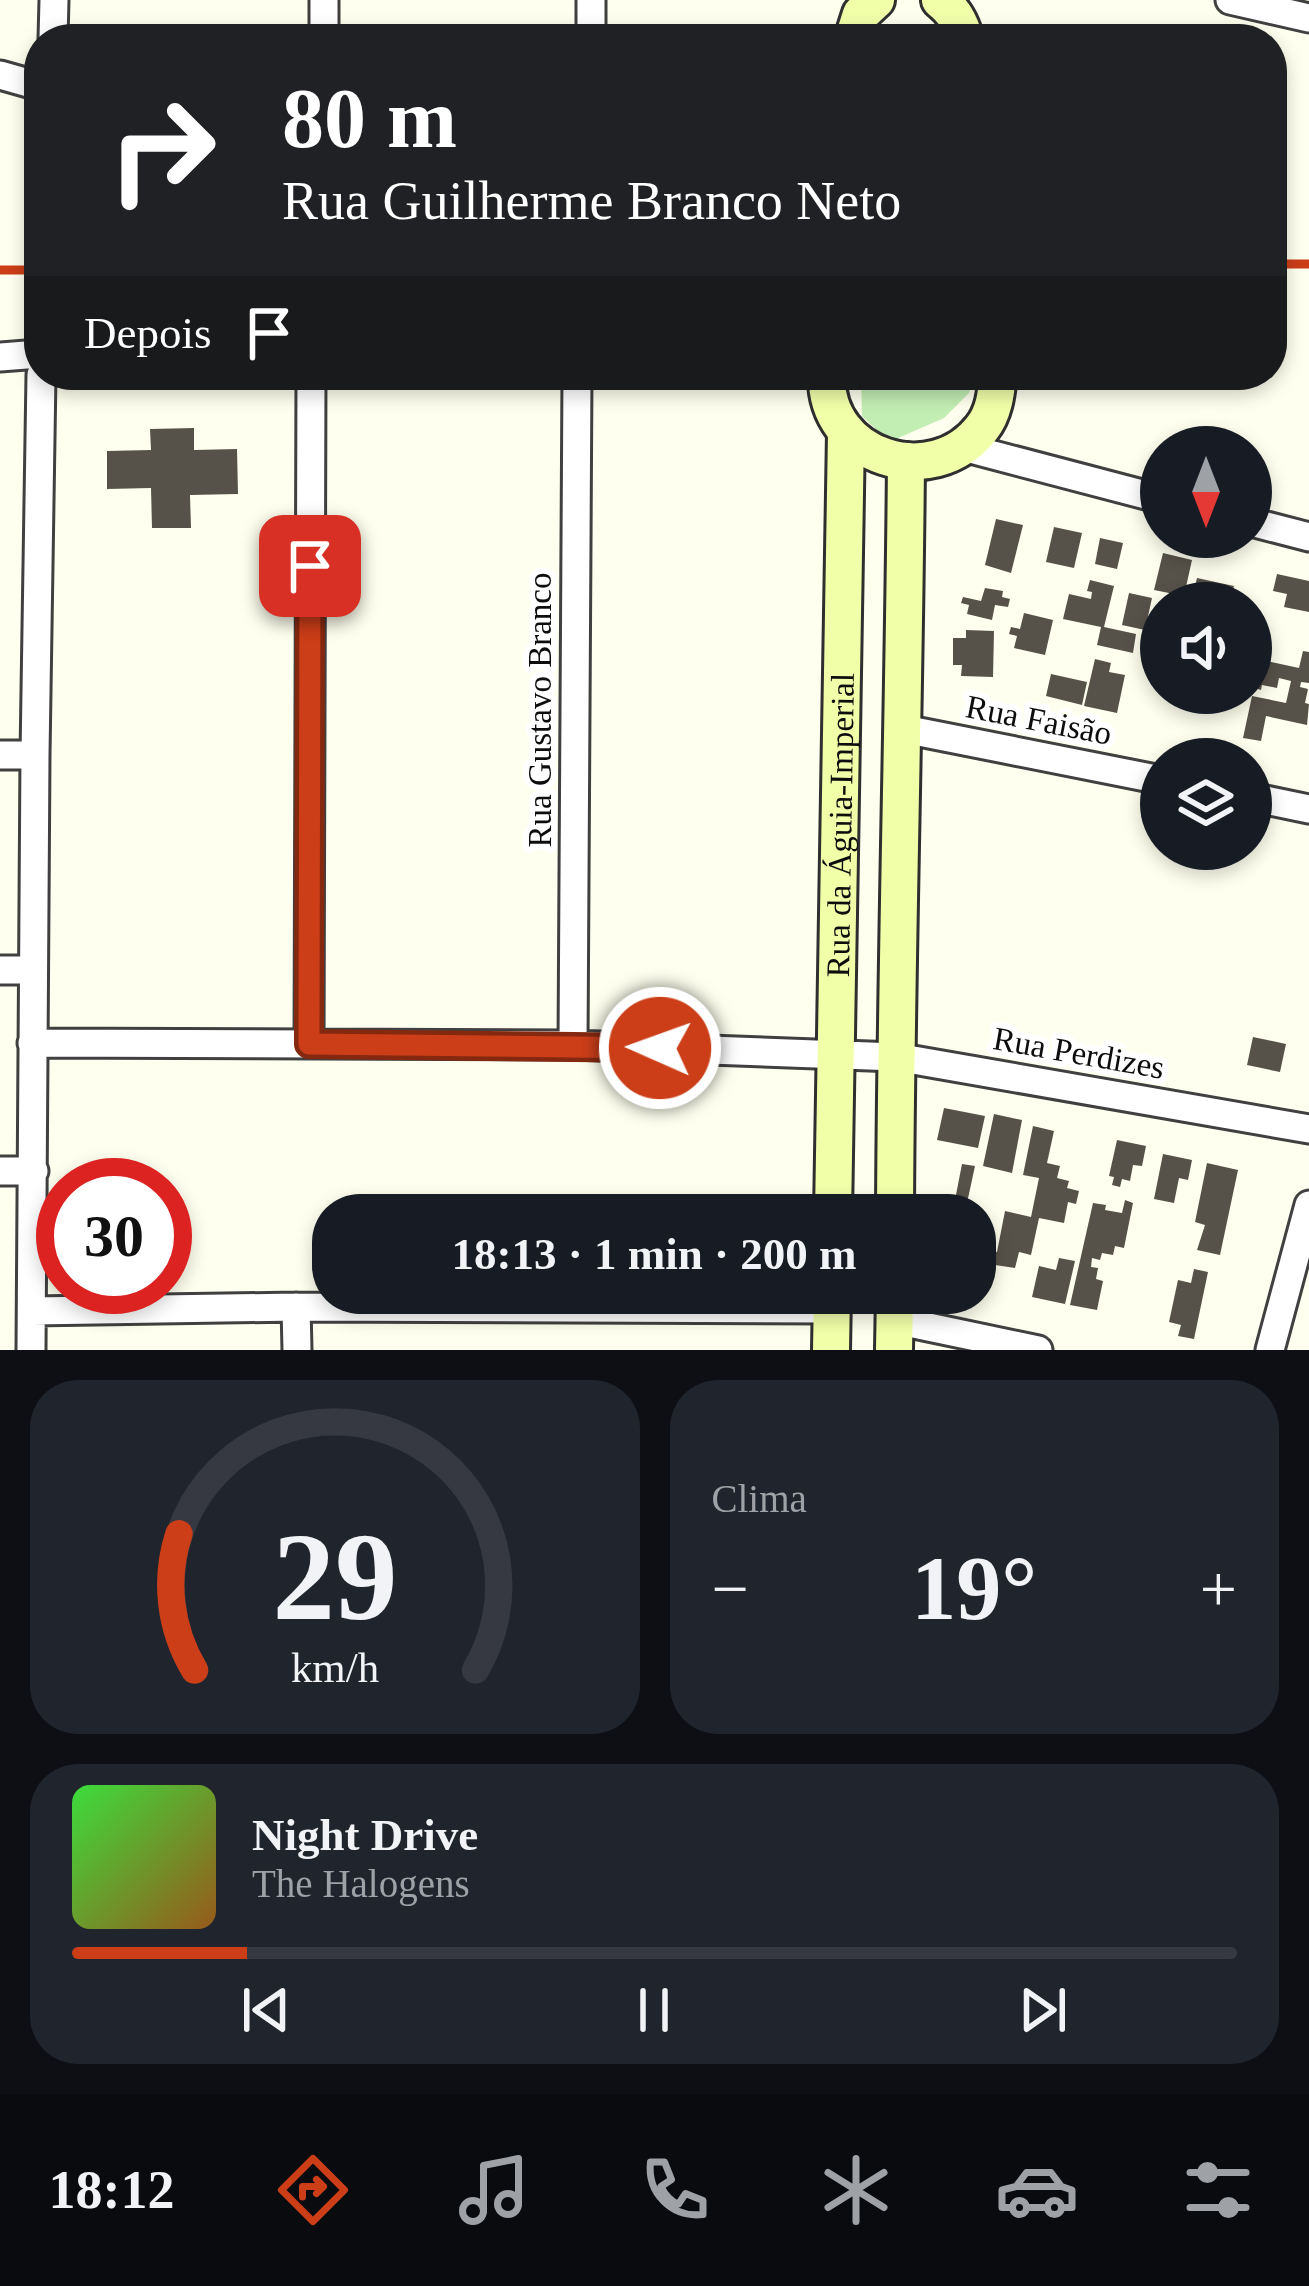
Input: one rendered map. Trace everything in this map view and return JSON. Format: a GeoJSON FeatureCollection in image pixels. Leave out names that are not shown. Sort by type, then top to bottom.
{"type":"FeatureCollection","features":[{"type":"Feature","properties":{"kind":"street"},"geometry":{"type":"LineString","coordinates":[[940,0],[961,24]]}},
{"type":"Feature","properties":{"kind":"street"},"geometry":{"type":"LineString","coordinates":[[1230,0],[1309,19]]}},
{"type":"Feature","properties":{"kind":"street"},"geometry":{"type":"LineString","coordinates":[[31,1350],[40,390]]}},
{"type":"Feature","properties":{"kind":"street"},"geometry":{"type":"LineString","coordinates":[[309,1044],[310,390]]}},
{"type":"Feature","properties":{"kind":"street","name":"Rua Gustavo Branco"},"geometry":{"type":"LineString","coordinates":[[573,1045],[577,390]]}},
{"type":"Feature","properties":{"kind":"street"},"geometry":{"type":"LineString","coordinates":[[827,390],[833,411],[862,447],[880,457],[906,461],[943,458],[963,447],[983,427],[996,390]]}},
{"type":"Feature","properties":{"kind":"street","name":"Rua da Águia-Imperial"},"geometry":{"type":"LineString","coordinates":[[833,1194],[847,433]]}},
{"type":"Feature","properties":{"kind":"street"},"geometry":{"type":"LineString","coordinates":[[963,447],[1140,493]]}},
{"type":"Feature","properties":{"kind":"street","name":"Rua da Águia-Imperial"},"geometry":{"type":"LineString","coordinates":[[895,1194],[906,461]]}},
{"type":"Feature","properties":{"kind":"street"},"geometry":{"type":"LineString","coordinates":[[1272,527],[1309,537]]}},
{"type":"Feature","properties":{"kind":"street","name":"Rua Faisão"},"geometry":{"type":"LineString","coordinates":[[904,730],[1140,776]]}},
{"type":"Feature","properties":{"kind":"street"},"geometry":{"type":"LineString","coordinates":[[0,754],[34,755]]}},
{"type":"Feature","properties":{"kind":"street"},"geometry":{"type":"LineString","coordinates":[[1272,801],[1309,808]]}},
{"type":"Feature","properties":{"kind":"street"},"geometry":{"type":"LineString","coordinates":[[0,970],[33,970]]}},
{"type":"Feature","properties":{"kind":"street","name":"Rua Perdizes"},"geometry":{"type":"LineString","coordinates":[[32,1043],[573,1045],[896,1057],[1309,1129]]}},
{"type":"Feature","properties":{"kind":"street"},"geometry":{"type":"LineString","coordinates":[[0,1171],[34,1171]]}},
{"type":"Feature","properties":{"kind":"street"},"geometry":{"type":"LineString","coordinates":[[1270,1350],[1309,1205]]}},
{"type":"Feature","properties":{"kind":"street"},"geometry":{"type":"LineString","coordinates":[[296,1307],[297,1350]]}},
{"type":"Feature","properties":{"kind":"street"},"geometry":{"type":"LineString","coordinates":[[32,1311],[312,1307]]}},
{"type":"Feature","properties":{"kind":"street"},"geometry":{"type":"LineString","coordinates":[[830,1350],[831,1314]]}},
{"type":"Feature","properties":{"kind":"street"},"geometry":{"type":"LineString","coordinates":[[895,1321],[1038,1350]]}},
{"type":"Feature","properties":{"kind":"green space"},"geometry":{"type":"Polygon","coordinates":[[[861,390],[970,390],[944,418],[896,439],[884,437],[862,416],[861,390]]]}},
{"type":"Feature","properties":{"kind":"building"},"geometry":{"type":"Polygon","coordinates":[[[194,428],[194,450],[237,449],[238,494],[190,495],[191,528],[152,528],[151,488],[107,489],[107,451],[151,450],[150,429],[194,428]]]}},
{"type":"Feature","properties":{"kind":"building"},"geometry":{"type":"Polygon","coordinates":[[[996,519],[1023,525],[1011,573],[985,565],[996,519]]]}},
{"type":"Feature","properties":{"kind":"building"},"geometry":{"type":"Polygon","coordinates":[[[1054,527],[1082,533],[1074,568],[1046,562],[1054,527]]]}},
{"type":"Feature","properties":{"kind":"building"},"geometry":{"type":"Polygon","coordinates":[[[1100,538],[1123,543],[1117,569],[1095,564],[1100,538]]]}},
{"type":"Feature","properties":{"kind":"building"},"geometry":{"type":"Polygon","coordinates":[[[1162,558],[1192,560],[1187,582],[1156,582],[1162,558]]]}},
{"type":"Feature","properties":{"kind":"building"},"geometry":{"type":"Polygon","coordinates":[[[1277,574],[1309,581],[1309,612],[1284,607],[1287,594],[1273,591],[1277,574]]]}},
{"type":"Feature","properties":{"kind":"building"},"geometry":{"type":"Polygon","coordinates":[[[1090,580],[1114,586],[1104,627],[1136,634],[1133,653],[1097,645],[1101,627],[1063,619],[1069,594],[1091,599],[1090,580]]]}},
{"type":"Feature","properties":{"kind":"building"},"geometry":{"type":"Polygon","coordinates":[[[985,588],[1003,591],[1002,597],[1010,599],[1008,607],[995,605],[992,620],[967,614],[969,605],[961,603],[963,597],[981,601],[985,588]]]}},
{"type":"Feature","properties":{"kind":"building"},"geometry":{"type":"Polygon","coordinates":[[[1129,593],[1140,595],[1140,629],[1122,625],[1129,593]]]}},
{"type":"Feature","properties":{"kind":"building"},"geometry":{"type":"Polygon","coordinates":[[[1024,613],[1053,620],[1045,655],[1014,648],[1017,636],[1009,634],[1011,627],[1020,629],[1024,613]]]}},
{"type":"Feature","properties":{"kind":"building"},"geometry":{"type":"Polygon","coordinates":[[[966,630],[994,631],[993,677],[961,676],[962,665],[953,665],[953,638],[966,638],[966,630]]]}},
{"type":"Feature","properties":{"kind":"building"},"geometry":{"type":"Polygon","coordinates":[[[1303,651],[1309,652],[1309,683],[1301,682],[1300,687],[1308,689],[1307,725],[1266,716],[1262,738],[1243,738],[1248,714],[1272,714],[1272,700],[1286,703],[1291,681],[1279,678],[1277,688],[1272,687],[1272,662],[1299,668],[1303,651]]]}},
{"type":"Feature","properties":{"kind":"building"},"geometry":{"type":"Polygon","coordinates":[[[1095,659],[1111,663],[1109,672],[1125,675],[1117,713],[1084,706],[1095,659]]]}},
{"type":"Feature","properties":{"kind":"building"},"geometry":{"type":"Polygon","coordinates":[[[1051,674],[1087,682],[1082,705],[1046,696],[1051,674]]]}},
{"type":"Feature","properties":{"kind":"building"},"geometry":{"type":"Polygon","coordinates":[[[1253,1037],[1286,1044],[1280,1072],[1247,1065],[1253,1037]]]}},
{"type":"Feature","properties":{"kind":"building"},"geometry":{"type":"Polygon","coordinates":[[[944,1108],[985,1116],[978,1148],[937,1140],[944,1108]]]}},
{"type":"Feature","properties":{"kind":"building"},"geometry":{"type":"Polygon","coordinates":[[[994,1114],[1022,1120],[1012,1173],[983,1166],[994,1114]]]}},
{"type":"Feature","properties":{"kind":"building"},"geometry":{"type":"Polygon","coordinates":[[[1033,1126],[1054,1131],[1047,1163],[1060,1166],[1057,1178],[1079,1191],[1076,1204],[1068,1202],[1064,1223],[1039,1218],[1031,1255],[1019,1252],[1015,1268],[996,1265],[1005,1211],[1031,1217],[1039,1178],[1023,1175],[1033,1126]]]}},
{"type":"Feature","properties":{"kind":"building"},"geometry":{"type":"Polygon","coordinates":[[[1117,1140],[1146,1146],[1142,1166],[1133,1165],[1130,1181],[1122,1179],[1120,1187],[1112,1185],[1114,1177],[1109,1176],[1117,1140]]]}},
{"type":"Feature","properties":{"kind":"building"},"geometry":{"type":"Polygon","coordinates":[[[1163,1154],[1192,1160],[1188,1180],[1179,1178],[1174,1203],[1154,1199],[1163,1154]]]}},
{"type":"Feature","properties":{"kind":"building"},"geometry":{"type":"Polygon","coordinates":[[[1207,1163],[1238,1170],[1220,1255],[1197,1250],[1205,1225],[1195,1222],[1207,1163]]]}},
{"type":"Feature","properties":{"kind":"building"},"geometry":{"type":"Polygon","coordinates":[[[962,1164],[975,1166],[969,1194],[956,1194],[962,1164]]]}},
{"type":"Feature","properties":{"kind":"building"},"geometry":{"type":"Polygon","coordinates":[[[1125,1200],[1133,1203],[1124,1248],[1115,1246],[1113,1255],[1092,1258],[1091,1267],[1098,1268],[1096,1279],[1103,1281],[1097,1310],[1070,1305],[1093,1203],[1122,1213],[1125,1200]]]}},
{"type":"Feature","properties":{"kind":"building"},"geometry":{"type":"Polygon","coordinates":[[[1059,1258],[1075,1261],[1065,1304],[1032,1297],[1039,1266],[1056,1270],[1059,1258]]]}},
{"type":"Feature","properties":{"kind":"building"},"geometry":{"type":"Polygon","coordinates":[[[1194,1269],[1208,1272],[1194,1339],[1178,1336],[1181,1325],[1169,1322],[1178,1280],[1191,1283],[1194,1269]]]}},
{"type":"Feature","properties":{"kind":"railway"},"geometry":{"type":"LineString","coordinates":[[1287,264],[1309,264]]}},
{"type":"Feature","properties":{"kind":"railway"},"geometry":{"type":"LineString","coordinates":[[0,270],[24,270]]}},
{"type":"Feature","properties":{"kind":"route"},"geometry":{"type":"LineString","coordinates":[[310,566],[309,1044],[660,1048]]}}]}
